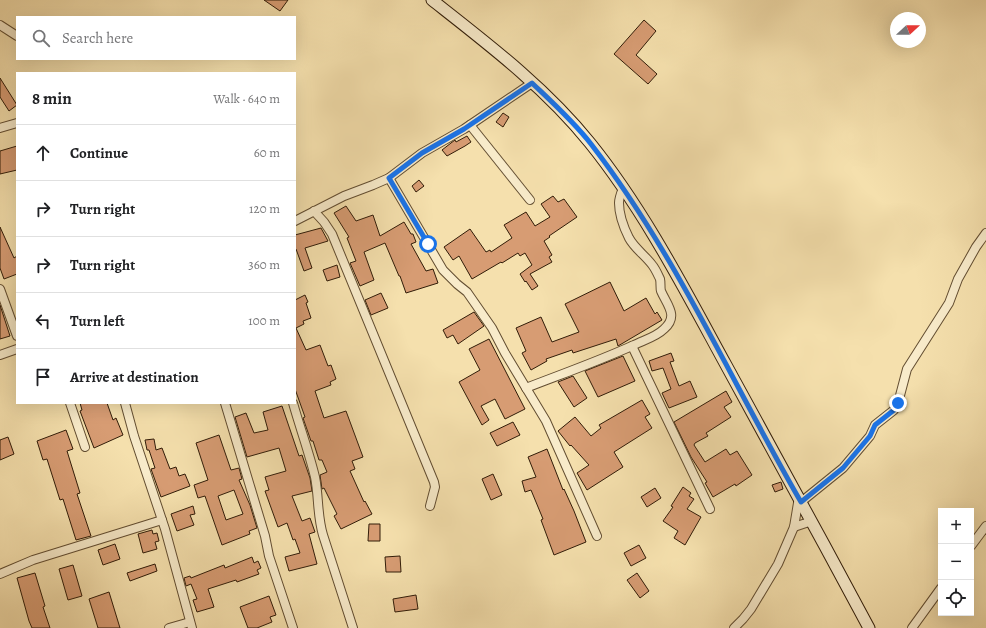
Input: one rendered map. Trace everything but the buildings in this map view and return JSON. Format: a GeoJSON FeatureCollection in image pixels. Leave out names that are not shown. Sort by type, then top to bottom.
{"type":"FeatureCollection","features":[{"type":"Feature","properties":{"kind":"main road"},"geometry":{"type":"LineString","coordinates":[[432,0],[516,67],[562,111],[590,143],[622,188],[668,261],[812,521],[869,628]]}},
{"type":"Feature","properties":{"kind":"street"},"geometry":{"type":"LineString","coordinates":[[0,25],[16,35]]}},
{"type":"Feature","properties":{"kind":"street"},"geometry":{"type":"LineString","coordinates":[[296,220],[344,196],[389,178],[422,153],[470,125],[532,83]]}},
{"type":"Feature","properties":{"kind":"street"},"geometry":{"type":"LineString","coordinates":[[0,128],[16,123]]}},
{"type":"Feature","properties":{"kind":"street"},"geometry":{"type":"LineString","coordinates":[[470,125],[530,200]]}},
{"type":"Feature","properties":{"kind":"street"},"geometry":{"type":"LineString","coordinates":[[389,178],[444,270],[467,292],[479,308],[546,421],[597,536]]}},
{"type":"Feature","properties":{"kind":"street"},"geometry":{"type":"LineString","coordinates":[[526,388],[632,346],[656,334],[664,329],[668,324],[671,317],[671,312],[661,290],[660,280],[654,267],[633,244],[623,224],[619,203],[622,188]]}},
{"type":"Feature","properties":{"kind":"street"},"geometry":{"type":"LineString","coordinates":[[314,211],[332,234],[434,482],[435,487],[430,506]]}},
{"type":"Feature","properties":{"kind":"street"},"geometry":{"type":"LineString","coordinates":[[734,628],[751,608],[778,564],[794,528],[800,500],[843,468],[870,436],[875,425],[894,410],[898,403],[907,369],[949,303],[958,279],[976,247],[986,233]]}},
{"type":"Feature","properties":{"kind":"street"},"geometry":{"type":"LineString","coordinates":[[0,289],[16,333]]}},
{"type":"Feature","properties":{"kind":"street"},"geometry":{"type":"LineString","coordinates":[[632,346],[710,509]]}},
{"type":"Feature","properties":{"kind":"street"},"geometry":{"type":"LineString","coordinates":[[0,355],[16,349]]}},
{"type":"Feature","properties":{"kind":"street"},"geometry":{"type":"LineString","coordinates":[[70,404],[85,447]]}},
{"type":"Feature","properties":{"kind":"street"},"geometry":{"type":"LineString","coordinates":[[125,404],[134,436],[162,520],[191,625],[169,628]]}},
{"type":"Feature","properties":{"kind":"street"},"geometry":{"type":"LineString","coordinates":[[225,404],[292,628]]}},
{"type":"Feature","properties":{"kind":"street"},"geometry":{"type":"LineString","coordinates":[[293,404],[315,476],[319,521],[322,535],[353,628]]}},
{"type":"Feature","properties":{"kind":"street"},"geometry":{"type":"LineString","coordinates":[[0,574],[33,560],[162,520]]}},
{"type":"Feature","properties":{"kind":"street"},"geometry":{"type":"LineString","coordinates":[[794,528],[812,521]]}},
{"type":"Feature","properties":{"kind":"street"},"geometry":{"type":"LineString","coordinates":[[972,544],[986,526]]}},
{"type":"Feature","properties":{"kind":"street"},"geometry":{"type":"LineString","coordinates":[[912,628],[938,592]]}},
{"type":"Feature","properties":{"kind":"route"},"geometry":{"type":"LineString","coordinates":[[428,244],[389,178],[422,153],[464,129],[532,83],[562,111],[590,143],[642,218],[701,319],[801,502],[843,468],[870,436],[875,425],[894,410],[898,403]]}}]}
